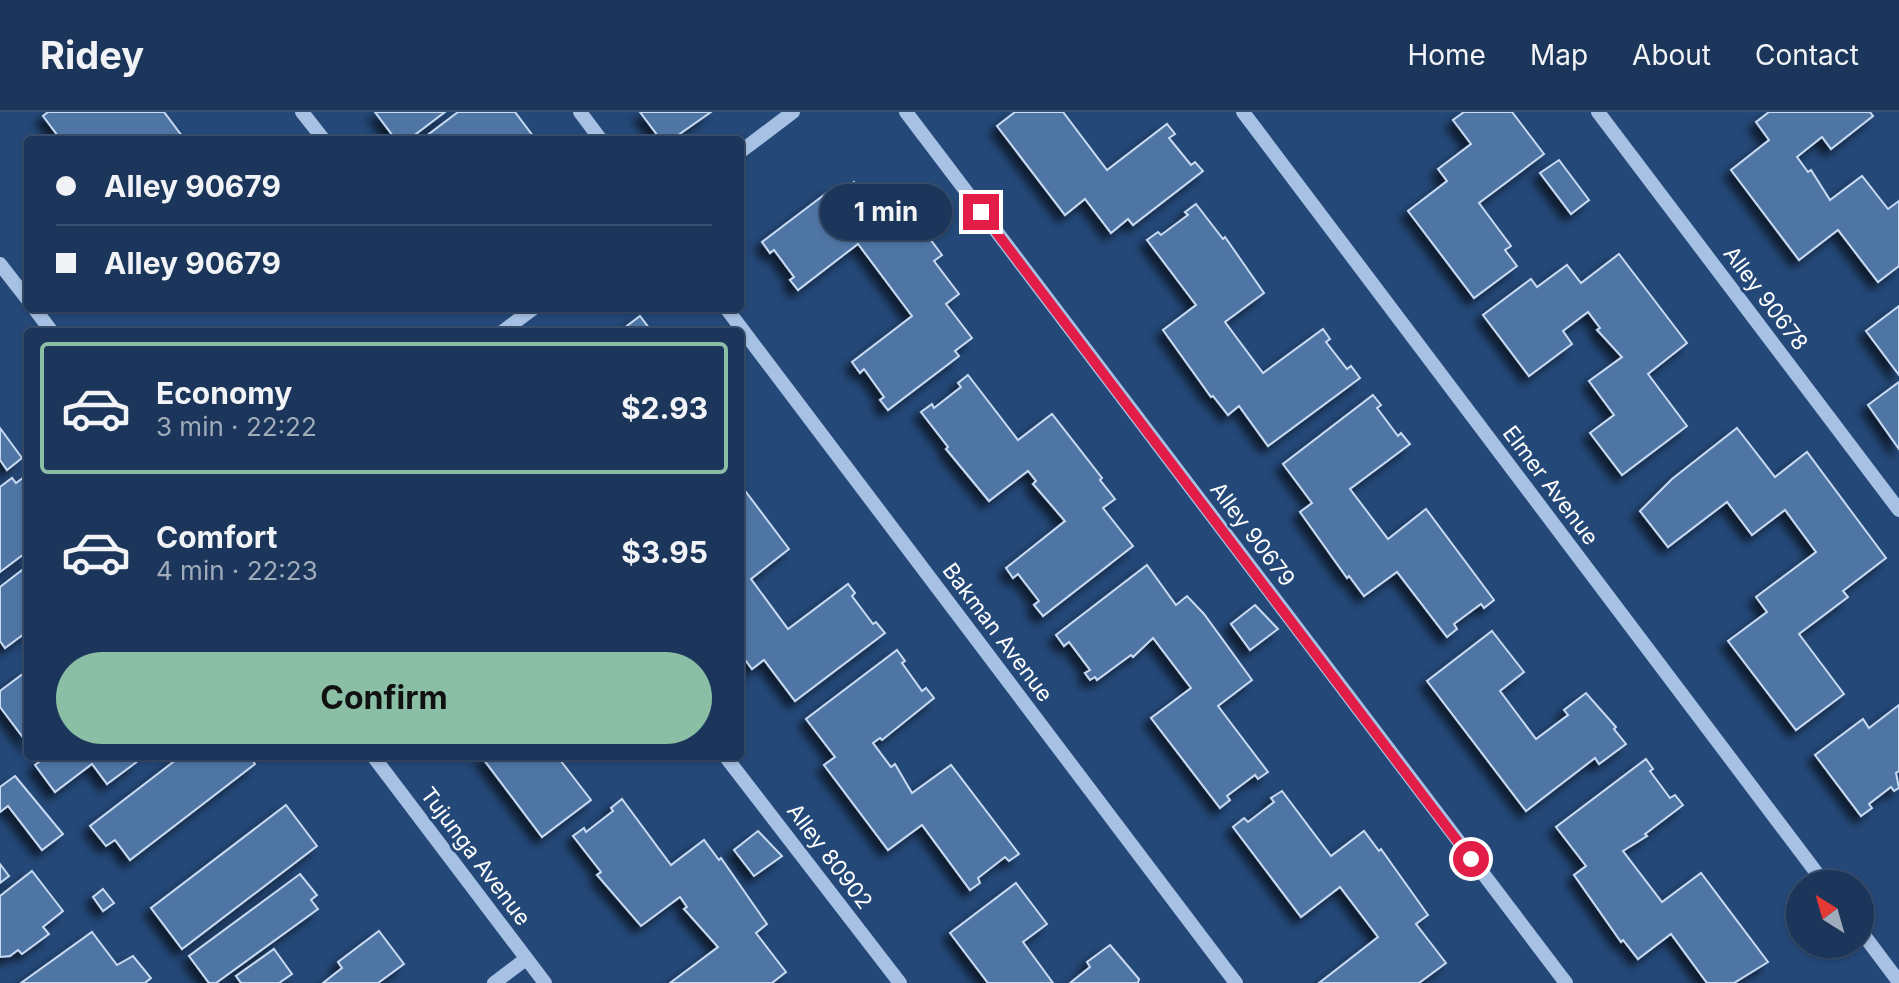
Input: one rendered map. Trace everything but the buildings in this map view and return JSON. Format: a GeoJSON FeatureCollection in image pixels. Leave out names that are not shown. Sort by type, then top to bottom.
{"type":"FeatureCollection","features":[{"type":"Feature","properties":{"kind":"street"},"geometry":{"type":"LineString","coordinates":[[302,112],[321,136]]}},
{"type":"Feature","properties":{"kind":"street"},"geometry":{"type":"LineString","coordinates":[[580,112],[598,136]]}},
{"type":"Feature","properties":{"kind":"street"},"geometry":{"type":"LineString","coordinates":[[744,149],[793,112]]}},
{"type":"Feature","properties":{"kind":"street","name":"Alley 90679"},"geometry":{"type":"LineString","coordinates":[[906,112],[1566,983]]}},
{"type":"Feature","properties":{"kind":"street","name":"Elmer Avenue"},"geometry":{"type":"LineString","coordinates":[[1243,112],[1814,870]]}},
{"type":"Feature","properties":{"kind":"street","name":"Alley 90678"},"geometry":{"type":"LineString","coordinates":[[1598,112],[1899,510]]}},
{"type":"Feature","properties":{"kind":"street"},"geometry":{"type":"LineString","coordinates":[[0,264],[24,295]]}},
{"type":"Feature","properties":{"kind":"street"},"geometry":{"type":"LineString","coordinates":[[507,328],[529,312]]}},
{"type":"Feature","properties":{"kind":"street","name":"Bakman Avenue"},"geometry":{"type":"LineString","coordinates":[[729,312],[741,328]]}},
{"type":"Feature","properties":{"kind":"street","name":"Bakman Avenue"},"geometry":{"type":"LineString","coordinates":[[744,332],[1236,983]]}},
{"type":"Feature","properties":{"kind":"street","name":"Tujunga Avenue"},"geometry":{"type":"LineString","coordinates":[[376,760],[545,983]]}},
{"type":"Feature","properties":{"kind":"street","name":"Alley 80902"},"geometry":{"type":"LineString","coordinates":[[728,760],[900,983]]}},
{"type":"Feature","properties":{"kind":"street"},"geometry":{"type":"LineString","coordinates":[[1874,948],[1899,981]]}},
{"type":"Feature","properties":{"kind":"street"},"geometry":{"type":"LineString","coordinates":[[494,983],[526,959]]}},
{"type":"Feature","properties":{"kind":"route"},"geometry":{"type":"LineString","coordinates":[[981,212],[1471,859]]}}]}
